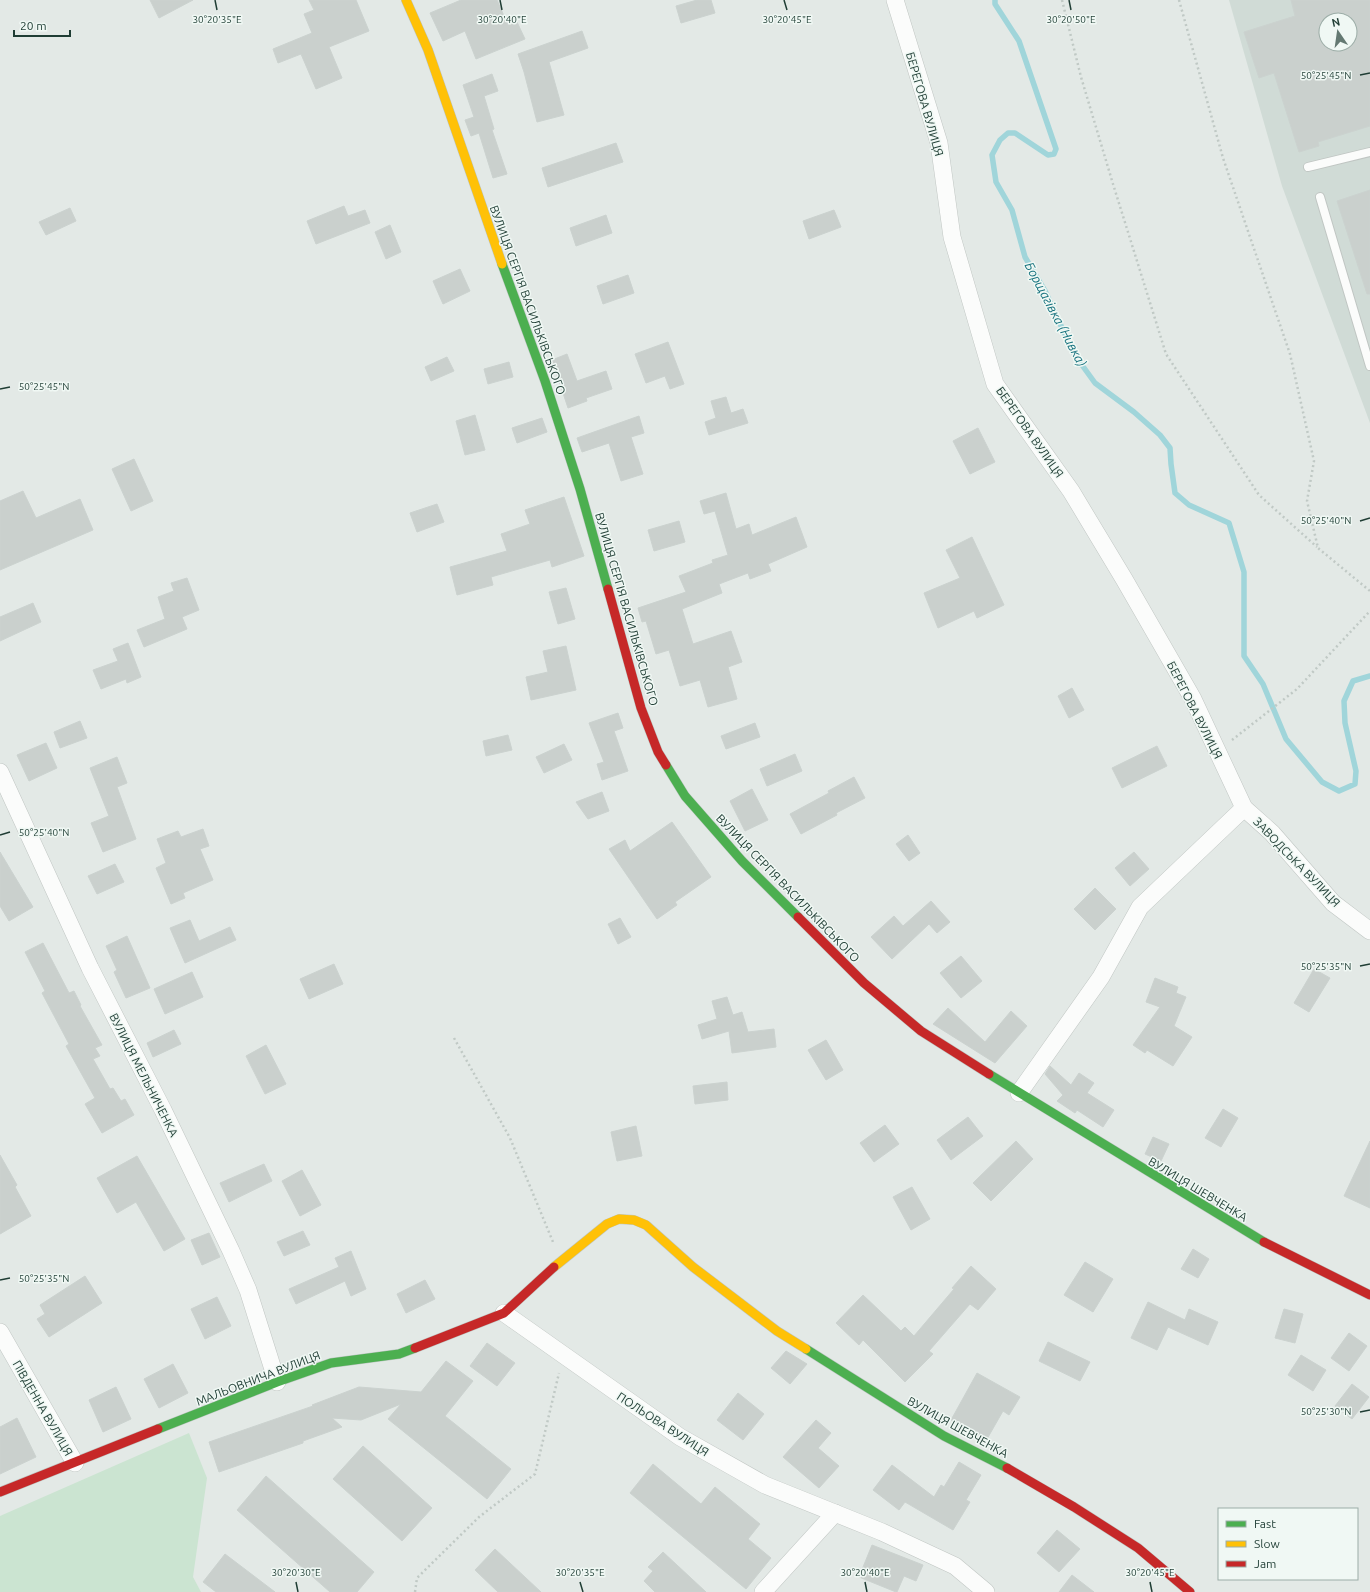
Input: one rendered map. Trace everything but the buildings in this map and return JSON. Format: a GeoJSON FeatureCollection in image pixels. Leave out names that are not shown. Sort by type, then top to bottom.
{"type":"FeatureCollection","features":[{"type":"Feature","properties":{"kind":"street","name":"ВУЛИЦЯ СЕРГІЯ ВАСИЛЬКІВСЬКОГО"},"geometry":{"type":"LineString","coordinates":[[406,0],[428,50],[499,256],[545,381],[580,489],[641,708],[658,752],[685,796],[742,861],[864,983],[921,1031],[1019,1093]]}},
{"type":"Feature","properties":{"kind":"street","name":"БЕРЕГОВА ВУЛИЦЯ"},"geometry":{"type":"LineString","coordinates":[[895,0],[939,143],[952,237],[995,384],[1071,491],[1120,572],[1192,699],[1244,808]]}},
{"type":"Feature","properties":{"kind":"street","name":"ВУЛИЦЯ МЕЛЬНИЧЕНКА"},"geometry":{"type":"LineString","coordinates":[[0,772],[90,968],[163,1110],[231,1251],[248,1290],[277,1382]]}},
{"type":"Feature","properties":{"kind":"street"},"geometry":{"type":"LineString","coordinates":[[1019,1093],[1100,977],[1140,907],[1244,808]]}},
{"type":"Feature","properties":{"kind":"street","name":"ЗАВОДСЬКА ВУЛИЦЯ"},"geometry":{"type":"LineString","coordinates":[[1244,808],[1272,833],[1333,902],[1370,931]]}},
{"type":"Feature","properties":{"kind":"street","name":"ВУЛИЦЯ ШЕВЧЕНКА"},"geometry":{"type":"LineString","coordinates":[[1019,1093],[1273,1248],[1370,1295]]}},
{"type":"Feature","properties":{"kind":"street","name":"МАЛЬОВНИЧА ВУЛИЦЯ"},"geometry":{"type":"LineString","coordinates":[[0,1492],[277,1382],[330,1363],[399,1354],[504,1313],[560,1262],[607,1224],[619,1219],[634,1220],[646,1225],[693,1267],[714,1283]]}},
{"type":"Feature","properties":{"kind":"street","name":"ВУЛИЦЯ ШЕВЧЕНКА"},"geometry":{"type":"LineString","coordinates":[[714,1283],[777,1331],[944,1436],[1004,1466],[1074,1507],[1132,1545],[1190,1592]]}},
{"type":"Feature","properties":{"kind":"street","name":"ПОЛЬОВА ВУЛИЦЯ"},"geometry":{"type":"LineString","coordinates":[[504,1313],[680,1437],[765,1485],[882,1532],[955,1566],[986,1592]]}},
{"type":"Feature","properties":{"kind":"street","name":"ПІВДЕННА ВУЛИЦЯ"},"geometry":{"type":"LineString","coordinates":[[0,1332],[75,1463]]}},
{"type":"Feature","properties":{"kind":"street"},"geometry":{"type":"LineString","coordinates":[[763,1592],[835,1513]]}},
{"type":"Feature","properties":{"kind":"lane"},"geometry":{"type":"LineString","coordinates":[[1308,167],[1370,152]]}},
{"type":"Feature","properties":{"kind":"lane"},"geometry":{"type":"LineString","coordinates":[[1320,197],[1370,366]]}},
{"type":"Feature","properties":{"kind":"path"},"geometry":{"type":"LineString","coordinates":[[1062,0],[1081,77],[1112,184],[1166,354],[1259,495],[1318,548],[1370,591]]}},
{"type":"Feature","properties":{"kind":"path"},"geometry":{"type":"LineString","coordinates":[[1179,0],[1223,158],[1290,354],[1314,461],[1307,500],[1318,548]]}},
{"type":"Feature","properties":{"kind":"path"},"geometry":{"type":"LineString","coordinates":[[1216,751],[1297,690],[1370,611]]}},
{"type":"Feature","properties":{"kind":"path"},"geometry":{"type":"LineString","coordinates":[[454,1038],[510,1138],[542,1214],[560,1262]]}},
{"type":"Feature","properties":{"kind":"path"},"geometry":{"type":"LineString","coordinates":[[415,1592],[417,1578],[479,1517],[535,1474],[564,1355]]}},
{"type":"Feature","properties":{"kind":"shaded area"},"geometry":{"type":"Polygon","coordinates":[[[1229,0],[1370,0],[1370,423],[1282,186],[1229,0]]]}},
{"type":"Feature","properties":{"kind":"green space"},"geometry":{"type":"Polygon","coordinates":[[[189,1433],[207,1478],[193,1577],[201,1592],[0,1592],[0,1516],[189,1433]]]}},
{"type":"Feature","properties":{"kind":"waterway","name":"Борщагівка (Нивка)"},"geometry":{"type":"LineString","coordinates":[[995,0],[995,4],[1019,41],[1056,149],[1054,154],[1048,155],[1015,133],[1008,133],[1000,140],[992,155],[996,182],[1012,210],[1025,257],[1045,291],[1074,354],[1095,383],[1134,412],[1160,435],[1170,448],[1175,493],[1189,505],[1229,523],[1244,572],[1244,656],[1263,684],[1286,739],[1322,782],[1339,791],[1355,784],[1356,771],[1345,723],[1344,701],[1353,681],[1370,676]]}},
{"type":"Feature","properties":{"kind":"traffic: fast"},"geometry":{"type":"LineString","coordinates":[[502,264],[545,381],[580,489],[608,589]]}},
{"type":"Feature","properties":{"kind":"traffic: fast"},"geometry":{"type":"LineString","coordinates":[[666,765],[685,796],[742,861],[798,917]]}},
{"type":"Feature","properties":{"kind":"traffic: fast"},"geometry":{"type":"LineString","coordinates":[[989,1074],[1264,1242]]}},
{"type":"Feature","properties":{"kind":"traffic: fast"},"geometry":{"type":"LineString","coordinates":[[158,1429],[277,1382],[331,1363],[399,1354],[415,1348]]}},
{"type":"Feature","properties":{"kind":"traffic: fast"},"geometry":{"type":"LineString","coordinates":[[806,1349],[944,1436],[1007,1468]]}},
{"type":"Feature","properties":{"kind":"traffic: slow"},"geometry":{"type":"LineString","coordinates":[[406,0],[428,50],[502,264]]}},
{"type":"Feature","properties":{"kind":"traffic: slow"},"geometry":{"type":"LineString","coordinates":[[554,1267],[607,1224],[619,1219],[634,1220],[646,1225],[693,1267],[777,1331],[806,1349]]}},
{"type":"Feature","properties":{"kind":"traffic: jam"},"geometry":{"type":"LineString","coordinates":[[608,589],[641,708],[658,752],[666,765]]}},
{"type":"Feature","properties":{"kind":"traffic: jam"},"geometry":{"type":"LineString","coordinates":[[798,917],[864,983],[921,1031],[989,1074]]}},
{"type":"Feature","properties":{"kind":"traffic: jam"},"geometry":{"type":"LineString","coordinates":[[1264,1242],[1370,1295]]}},
{"type":"Feature","properties":{"kind":"traffic: jam"},"geometry":{"type":"LineString","coordinates":[[415,1348],[504,1313],[554,1267]]}},
{"type":"Feature","properties":{"kind":"traffic: jam"},"geometry":{"type":"LineString","coordinates":[[0,1492],[158,1429]]}},
{"type":"Feature","properties":{"kind":"traffic: jam"},"geometry":{"type":"LineString","coordinates":[[1007,1468],[1074,1507],[1138,1548],[1190,1592]]}}]}
